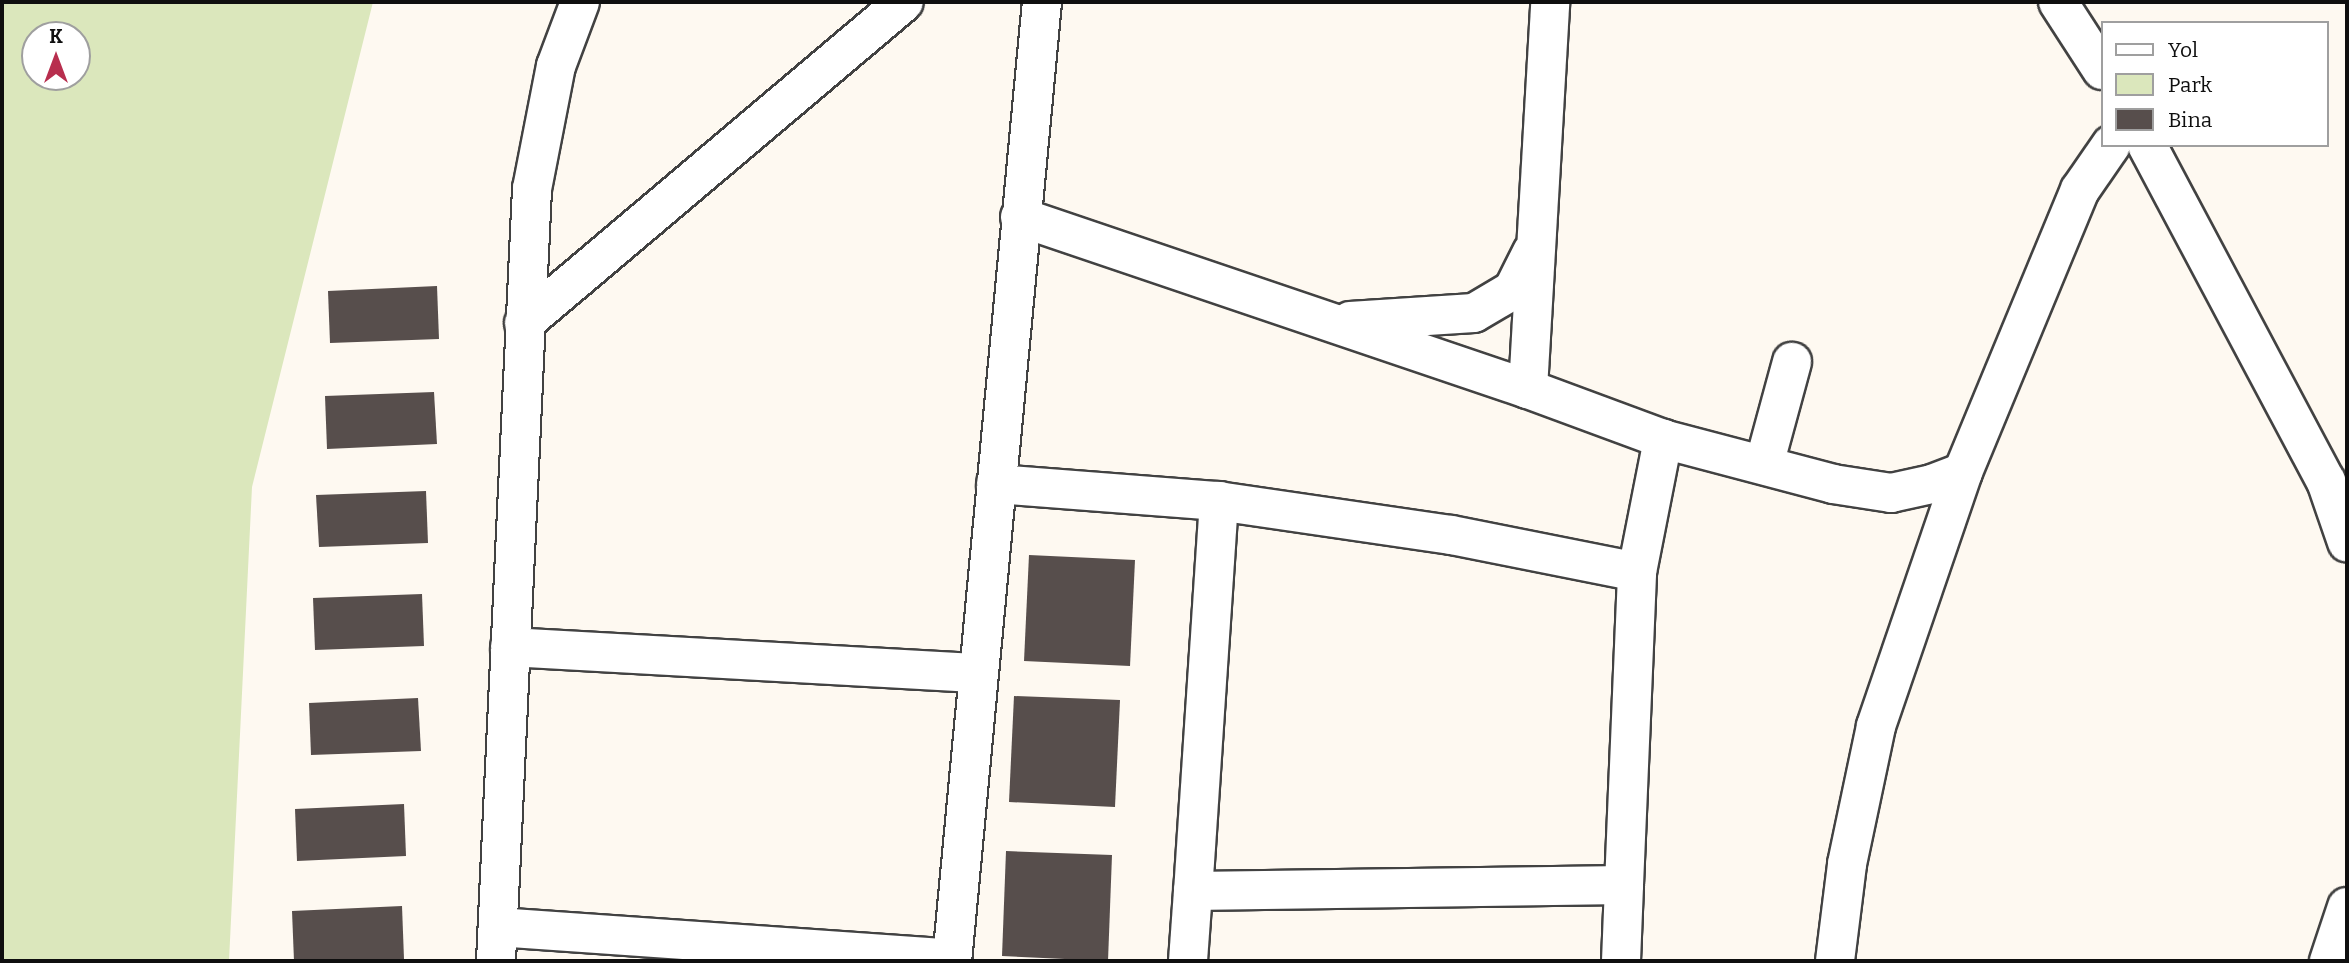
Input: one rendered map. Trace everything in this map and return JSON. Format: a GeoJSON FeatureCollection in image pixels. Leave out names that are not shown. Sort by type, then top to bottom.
{"type":"FeatureCollection","features":[{"type":"Feature","properties":{"kind":"street"},"geometry":{"type":"LineString","coordinates":[[580,2],[556,66],[532,189],[497,944],[952,960],[1042,2]]}},
{"type":"Feature","properties":{"kind":"street"},"geometry":{"type":"LineString","coordinates":[[524,323],[904,2]]}},
{"type":"Feature","properties":{"kind":"street"},"geometry":{"type":"LineString","coordinates":[[1528,389],[1550,2]]}},
{"type":"Feature","properties":{"kind":"street"},"geometry":{"type":"LineString","coordinates":[[2059,2],[2100,67]]}},
{"type":"Feature","properties":{"kind":"street"},"geometry":{"type":"LineString","coordinates":[[1835,961],[1847,864],[1876,726],[1963,472],[2080,190],[2110,147]]}},
{"type":"Feature","properties":{"kind":"street"},"geometry":{"type":"LineString","coordinates":[[2148,147],[2337,489],[2347,542]]}},
{"type":"Feature","properties":{"kind":"street"},"geometry":{"type":"LineString","coordinates":[[1020,217],[1528,389],[1663,439],[1833,484],[1891,493],[1932,484],[1963,472]]}},
{"type":"Feature","properties":{"kind":"street"},"geometry":{"type":"LineString","coordinates":[[1329,322],[1474,313],[1513,290],[1536,244]]}},
{"type":"Feature","properties":{"kind":"street"},"geometry":{"type":"LineString","coordinates":[[1764,465],[1792,362]]}},
{"type":"Feature","properties":{"kind":"street"},"geometry":{"type":"LineString","coordinates":[[1621,961],[1637,572],[1663,439]]}},
{"type":"Feature","properties":{"kind":"street"},"geometry":{"type":"LineString","coordinates":[[996,484],[1219,501],[1451,535],[1637,572]]}},
{"type":"Feature","properties":{"kind":"street"},"geometry":{"type":"LineString","coordinates":[[1188,961],[1219,501]]}},
{"type":"Feature","properties":{"kind":"street"},"geometry":{"type":"LineString","coordinates":[[510,647],[978,673]]}},
{"type":"Feature","properties":{"kind":"street"},"geometry":{"type":"LineString","coordinates":[[1194,891],[1624,884]]}},
{"type":"Feature","properties":{"kind":"street"},"geometry":{"type":"LineString","coordinates":[[2329,961],[2347,907]]}},
{"type":"Feature","properties":{"kind":"green space"},"geometry":{"type":"Polygon","coordinates":[[[2,2],[373,2],[252,487],[229,961],[2,961],[2,2]]]}},
{"type":"Feature","properties":{"kind":"building"},"geometry":{"type":"Polygon","coordinates":[[[437,286],[439,339],[330,343],[328,291],[437,286]]]}},
{"type":"Feature","properties":{"kind":"building"},"geometry":{"type":"Polygon","coordinates":[[[434,392],[437,444],[327,449],[325,396],[434,392]]]}},
{"type":"Feature","properties":{"kind":"building"},"geometry":{"type":"Polygon","coordinates":[[[426,491],[428,543],[319,547],[316,495],[426,491]]]}},
{"type":"Feature","properties":{"kind":"building"},"geometry":{"type":"Polygon","coordinates":[[[1029,555],[1135,560],[1130,666],[1024,661],[1029,555]]]}},
{"type":"Feature","properties":{"kind":"building"},"geometry":{"type":"Polygon","coordinates":[[[422,594],[424,646],[315,650],[313,598],[422,594]]]}},
{"type":"Feature","properties":{"kind":"building"},"geometry":{"type":"Polygon","coordinates":[[[1014,696],[1120,700],[1115,807],[1009,802],[1014,696]]]}},
{"type":"Feature","properties":{"kind":"building"},"geometry":{"type":"Polygon","coordinates":[[[418,698],[421,751],[311,755],[309,703],[418,698]]]}},
{"type":"Feature","properties":{"kind":"building"},"geometry":{"type":"Polygon","coordinates":[[[404,804],[406,856],[297,861],[295,809],[404,804]]]}},
{"type":"Feature","properties":{"kind":"building"},"geometry":{"type":"Polygon","coordinates":[[[1006,851],[1112,855],[1108,961],[1002,956],[1006,851]]]}},
{"type":"Feature","properties":{"kind":"building"},"geometry":{"type":"Polygon","coordinates":[[[402,906],[404,959],[294,961],[292,911],[402,906]]]}}]}
